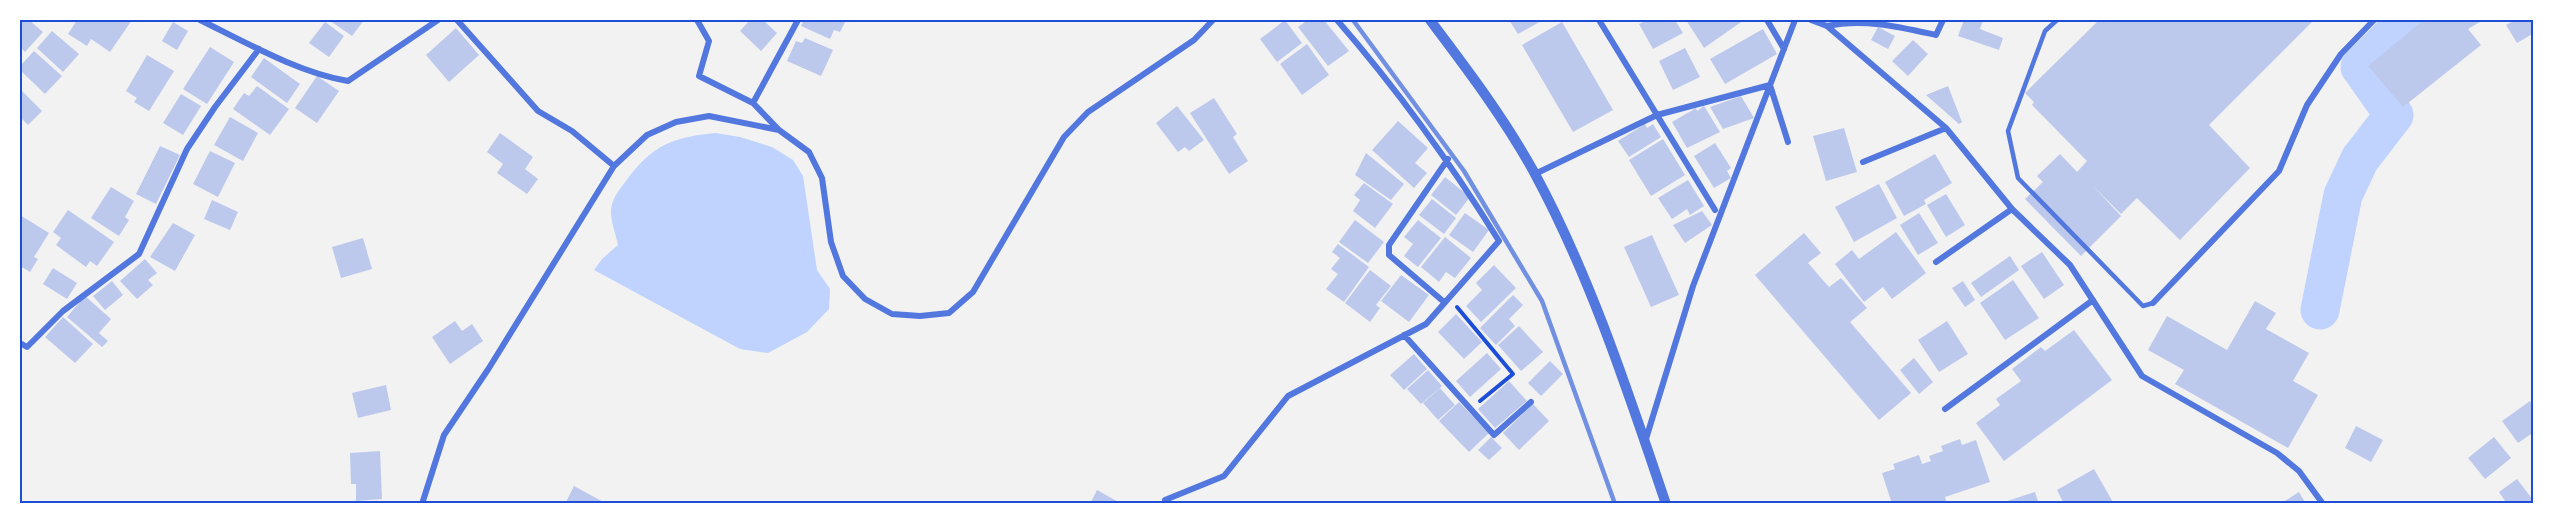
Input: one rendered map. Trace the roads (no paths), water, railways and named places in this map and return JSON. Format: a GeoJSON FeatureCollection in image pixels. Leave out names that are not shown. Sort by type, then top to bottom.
{"type":"FeatureCollection","features":[{"type":"Feature","properties":{"kind":"street"},"geometry":{"type":"LineString","coordinates":[[200,20],[259,49],[334,79],[348,81],[438,20]]}},
{"type":"Feature","properties":{"kind":"street"},"geometry":{"type":"LineString","coordinates":[[457,20],[538,111],[572,131],[614,166]]}},
{"type":"Feature","properties":{"kind":"street"},"geometry":{"type":"LineString","coordinates":[[697,20],[710,41],[699,76],[753,103],[779,130],[809,152],[822,178],[831,242],[843,276],[865,299],[892,314],[950,313],[973,292],[1064,137],[1088,112],[1194,40],[1213,20]]}},
{"type":"Feature","properties":{"kind":"street"},"geometry":{"type":"LineString","coordinates":[[753,103],[798,20]]}},
{"type":"Feature","properties":{"kind":"street"},"geometry":{"type":"LineString","coordinates":[[1165,500],[1224,476],[1288,396],[1426,324],[1499,241],[1448,159],[1381,70],[1337,20]]}},
{"type":"Feature","properties":{"kind":"street"},"geometry":{"type":"LineString","coordinates":[[1430,20],[1481,88],[1534,174],[1587,283],[1666,504]]}},
{"type":"Feature","properties":{"kind":"street"},"geometry":{"type":"LineString","coordinates":[[1599,20],[1715,210]]}},
{"type":"Feature","properties":{"kind":"street"},"geometry":{"type":"LineString","coordinates":[[1767,20],[1784,49]]}},
{"type":"Feature","properties":{"kind":"street"},"geometry":{"type":"LineString","coordinates":[[1645,442],[1693,286],[1795,20]]}},
{"type":"Feature","properties":{"kind":"street"},"geometry":{"type":"LineString","coordinates":[[1811,20],[1827,26],[1946,128],[2012,208],[2070,265],[2142,376],[2277,453],[2299,471],[2323,504]]}},
{"type":"Feature","properties":{"kind":"street"},"geometry":{"type":"LineString","coordinates":[[1827,26],[1848,22],[1869,23],[1936,35],[1943,20]]}},
{"type":"Feature","properties":{"kind":"street"},"geometry":{"type":"LineString","coordinates":[[2153,303],[2279,171],[2307,105],[2341,54],[2374,20]]}},
{"type":"Feature","properties":{"kind":"street"},"geometry":{"type":"LineString","coordinates":[[20,343],[27,347],[63,311],[139,254],[187,149],[215,107],[259,49]]}},
{"type":"Feature","properties":{"kind":"street"},"geometry":{"type":"LineString","coordinates":[[1534,174],[1657,115],[1770,85]]}},
{"type":"Feature","properties":{"kind":"street"},"geometry":{"type":"LineString","coordinates":[[1770,85],[1788,142]]}},
{"type":"Feature","properties":{"kind":"street"},"geometry":{"type":"LineString","coordinates":[[422,504],[444,435],[489,368],[614,166],[647,135],[676,122],[709,116],[779,130]]}},
{"type":"Feature","properties":{"kind":"street"},"geometry":{"type":"LineString","coordinates":[[1863,162],[1946,128]]}},
{"type":"Feature","properties":{"kind":"street"},"geometry":{"type":"LineString","coordinates":[[1447,300],[1389,255],[1389,245],[1448,159]]}},
{"type":"Feature","properties":{"kind":"street"},"geometry":{"type":"LineString","coordinates":[[1936,262],[2012,208]]}},
{"type":"Feature","properties":{"kind":"street"},"geometry":{"type":"LineString","coordinates":[[1945,409],[2093,300]]}},
{"type":"Feature","properties":{"kind":"street"},"geometry":{"type":"LineString","coordinates":[[1404,335],[1494,435],[1531,402]]}},
{"type":"Feature","properties":{"kind":"lane"},"geometry":{"type":"LineString","coordinates":[[2057,20],[2045,31],[2008,131],[2018,178],[2143,306],[2153,303]]}},
{"type":"Feature","properties":{"kind":"water"},"geometry":{"type":"Polygon","coordinates":[[[716,133],[740,137],[772,147],[793,160],[803,176],[817,270],[830,289],[829,309],[807,332],[768,353],[740,349],[594,270],[602,259],[618,245],[611,209],[615,197],[636,169],[655,151],[675,140],[716,133]]]}},
{"type":"Feature","properties":{"kind":"waterway"},"geometry":{"type":"LineString","coordinates":[[2320,310],[2343,195],[2360,159],[2394,115],[2360,67],[2407,20]]}},
{"type":"Feature","properties":{"kind":"railway"},"geometry":{"type":"LineString","coordinates":[[1353,20],[1464,171],[1542,301],[1615,504]]}}]}
